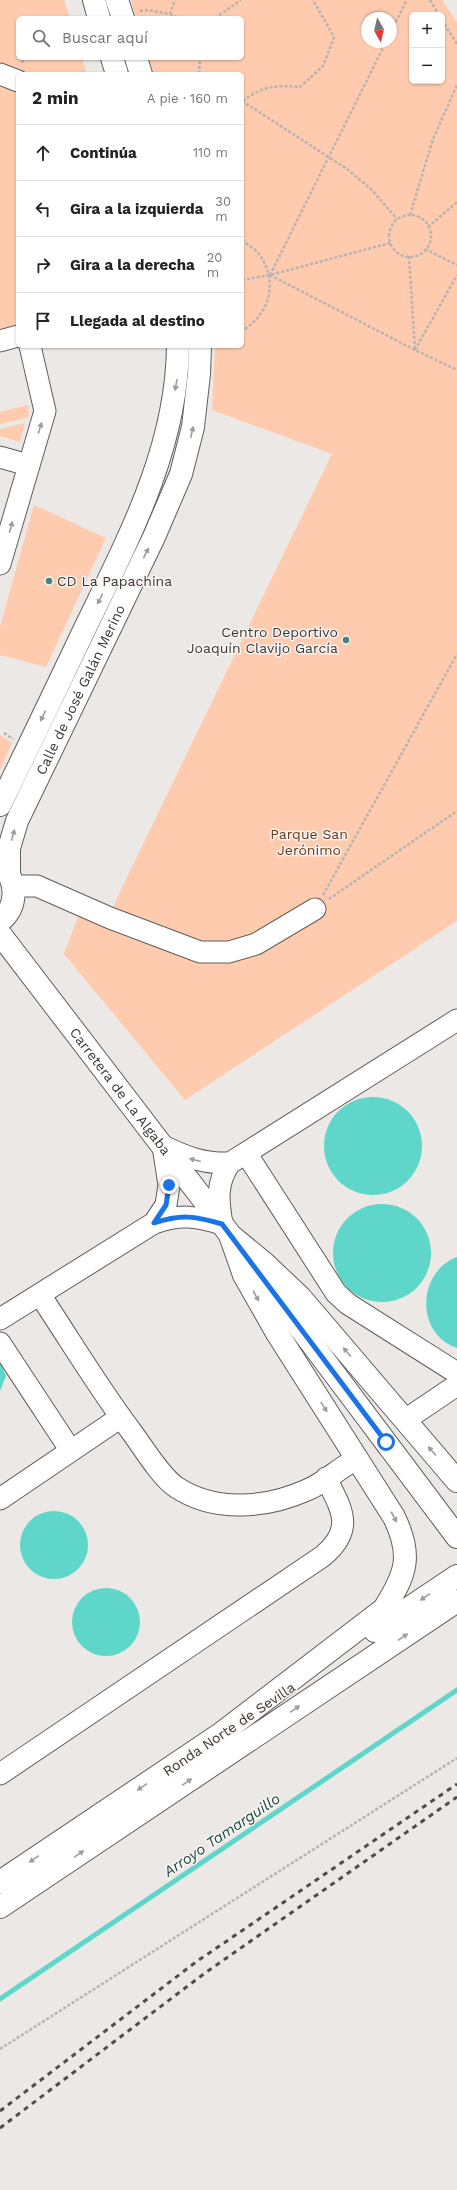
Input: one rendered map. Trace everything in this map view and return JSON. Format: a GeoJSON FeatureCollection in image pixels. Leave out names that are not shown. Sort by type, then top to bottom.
{"type":"FeatureCollection","features":[{"type":"Feature","properties":{"kind":"main road"},"geometry":{"type":"LineString","coordinates":[[94,0],[98,16]]}},
{"type":"Feature","properties":{"kind":"main road"},"geometry":{"type":"LineString","coordinates":[[117,0],[122,16]]}},
{"type":"Feature","properties":{"kind":"main road"},"geometry":{"type":"LineString","coordinates":[[113,60],[116,72]]}},
{"type":"Feature","properties":{"kind":"main road"},"geometry":{"type":"LineString","coordinates":[[137,60],[140,72]]}},
{"type":"Feature","properties":{"kind":"main road","name":"Calle de José Galán Merino"},"geometry":{"type":"LineString","coordinates":[[0,805],[126,545],[152,483],[168,426],[178,374],[178,348]]}},
{"type":"Feature","properties":{"kind":"main road","name":"Calle de José Galán Merino"},"geometry":{"type":"LineString","coordinates":[[25,966],[12,931],[9,881],[10,848],[17,821],[154,537],[181,474],[193,428],[200,374],[200,348]]}},
{"type":"Feature","properties":{"kind":"main road"},"geometry":{"type":"LineString","coordinates":[[0,921],[7,914],[9,881]]}},
{"type":"Feature","properties":{"kind":"main road","name":"Carretera de La Algaba"},"geometry":{"type":"LineString","coordinates":[[0,934],[226,1229],[457,1537]]}},
{"type":"Feature","properties":{"kind":"main road"},"geometry":{"type":"LineString","coordinates":[[226,1229],[300,1297],[457,1481]]}},
{"type":"Feature","properties":{"kind":"main road"},"geometry":{"type":"LineString","coordinates":[[210,1742],[384,1609],[400,1585],[406,1552],[402,1532],[394,1517],[277,1333],[244,1275],[226,1229]]}},
{"type":"Feature","properties":{"kind":"main road","name":"Ronda Norte de Sevilla"},"geometry":{"type":"LineString","coordinates":[[0,1882],[457,1576]]}},
{"type":"Feature","properties":{"kind":"main road","name":"Ronda Norte de Sevilla"},"geometry":{"type":"LineString","coordinates":[[0,1907],[457,1601]]}},
{"type":"Feature","properties":{"kind":"street"},"geometry":{"type":"LineString","coordinates":[[0,74],[16,80]]}},
{"type":"Feature","properties":{"kind":"street"},"geometry":{"type":"LineString","coordinates":[[0,341],[16,337]]}},
{"type":"Feature","properties":{"kind":"street"},"geometry":{"type":"LineString","coordinates":[[0,564],[45,411],[30,348]]}},
{"type":"Feature","properties":{"kind":"street"},"geometry":{"type":"LineString","coordinates":[[0,457],[28,465]]}},
{"type":"Feature","properties":{"kind":"street"},"geometry":{"type":"LineString","coordinates":[[9,881],[37,886],[110,918],[200,952],[229,952],[256,944],[315,909]]}},
{"type":"Feature","properties":{"kind":"street"},"geometry":{"type":"LineString","coordinates":[[163,1146],[197,1160],[213,1164],[238,1158],[457,1020]]}},
{"type":"Feature","properties":{"kind":"street"},"geometry":{"type":"LineString","coordinates":[[154,1223],[166,1205],[169,1185],[163,1146]]}},
{"type":"Feature","properties":{"kind":"street"},"geometry":{"type":"LineString","coordinates":[[226,1229],[218,1198],[220,1183],[238,1158]]}},
{"type":"Feature","properties":{"kind":"street"},"geometry":{"type":"LineString","coordinates":[[238,1158],[336,1293],[348,1304],[457,1373]]}},
{"type":"Feature","properties":{"kind":"street"},"geometry":{"type":"LineString","coordinates":[[0,1319],[154,1223],[172,1217],[186,1216],[226,1229]]}},
{"type":"Feature","properties":{"kind":"street"},"geometry":{"type":"LineString","coordinates":[[40,1295],[121,1417],[164,1475],[175,1487],[203,1499],[244,1507],[267,1503],[308,1490],[348,1464]]}},
{"type":"Feature","properties":{"kind":"street"},"geometry":{"type":"LineString","coordinates":[[0,1343],[71,1451]]}},
{"type":"Feature","properties":{"kind":"street"},"geometry":{"type":"LineString","coordinates":[[411,1416],[457,1385]]}},
{"type":"Feature","properties":{"kind":"street"},"geometry":{"type":"LineString","coordinates":[[0,1499],[121,1417]]}},
{"type":"Feature","properties":{"kind":"street"},"geometry":{"type":"LineString","coordinates":[[0,1774],[323,1556],[336,1544],[343,1523],[339,1503],[326,1478]]}},
{"type":"Feature","properties":{"kind":"path"},"geometry":{"type":"LineString","coordinates":[[170,14],[174,0]]}},
{"type":"Feature","properties":{"kind":"path"},"geometry":{"type":"LineString","coordinates":[[218,16],[242,0]]}},
{"type":"Feature","properties":{"kind":"path"},"geometry":{"type":"LineString","coordinates":[[244,100],[256,91],[279,85],[300,87],[324,66],[334,37],[313,0]]}},
{"type":"Feature","properties":{"kind":"path"},"geometry":{"type":"LineString","coordinates":[[397,19],[406,0]]}},
{"type":"Feature","properties":{"kind":"path"},"geometry":{"type":"LineString","coordinates":[[430,0],[437,12]]}},
{"type":"Feature","properties":{"kind":"path"},"geometry":{"type":"LineString","coordinates":[[145,10],[174,16]]}},
{"type":"Feature","properties":{"kind":"path"},"geometry":{"type":"LineString","coordinates":[[445,25],[457,44]]}},
{"type":"Feature","properties":{"kind":"path"},"geometry":{"type":"LineString","coordinates":[[270,275],[383,48]]}},
{"type":"Feature","properties":{"kind":"path"},"geometry":{"type":"LineString","coordinates":[[199,72],[200,60]]}},
{"type":"Feature","properties":{"kind":"path"},"geometry":{"type":"LineString","coordinates":[[410,215],[433,139],[457,85]]}},
{"type":"Feature","properties":{"kind":"path"},"geometry":{"type":"LineString","coordinates":[[244,102],[329,156],[371,189],[397,219]]}},
{"type":"Feature","properties":{"kind":"path"},"geometry":{"type":"LineString","coordinates":[[428,227],[457,202]]}},
{"type":"Feature","properties":{"kind":"path"},"geometry":{"type":"LineString","coordinates":[[410,215],[421,218],[428,227],[430,238],[425,249],[418,254],[409,256],[398,252],[390,243],[390,230],[397,219],[410,215]]}},
{"type":"Feature","properties":{"kind":"path"},"geometry":{"type":"LineString","coordinates":[[244,242],[259,253],[270,275],[271,288],[268,302],[258,319],[244,330]]}},
{"type":"Feature","properties":{"kind":"path"},"geometry":{"type":"LineString","coordinates":[[244,280],[270,275],[390,243]]}},
{"type":"Feature","properties":{"kind":"path"},"geometry":{"type":"LineString","coordinates":[[425,249],[457,265]]}},
{"type":"Feature","properties":{"kind":"path"},"geometry":{"type":"LineString","coordinates":[[409,256],[414,350]]}},
{"type":"Feature","properties":{"kind":"path"},"geometry":{"type":"LineString","coordinates":[[270,275],[414,350],[457,370]]}},
{"type":"Feature","properties":{"kind":"path"},"geometry":{"type":"LineString","coordinates":[[414,350],[457,275]]}},
{"type":"Feature","properties":{"kind":"path"},"geometry":{"type":"LineString","coordinates":[[315,909],[457,654]]}},
{"type":"Feature","properties":{"kind":"path"},"geometry":{"type":"LineString","coordinates":[[4,733],[13,740]]}},
{"type":"Feature","properties":{"kind":"path"},"geometry":{"type":"LineString","coordinates":[[315,909],[457,810]]}},
{"type":"Feature","properties":{"kind":"path"},"geometry":{"type":"LineString","coordinates":[[0,2049],[457,1758]]}},
{"type":"Feature","properties":{"kind":"green space"},"geometry":{"type":"Polygon","coordinates":[[[0,0],[64,0],[69,16],[16,16],[16,60],[83,60],[86,72],[16,72],[16,325],[0,329],[0,0]]]}},
{"type":"Feature","properties":{"kind":"green space","name":"Parque San Jerónimo"},"geometry":{"type":"Polygon","coordinates":[[[131,0],[442,0],[457,22],[457,921],[185,1100],[64,954],[79,914],[110,918],[117,898],[332,454],[212,410],[215,348],[244,348],[244,72],[153,72],[150,60],[244,60],[244,16],[135,16],[131,0]]]}},
{"type":"Feature","properties":{"kind":"green space"},"geometry":{"type":"Polygon","coordinates":[[[28,405],[29,417],[0,424],[0,412],[28,405]]]}},
{"type":"Feature","properties":{"kind":"green space"},"geometry":{"type":"Polygon","coordinates":[[[25,423],[20,442],[0,436],[0,429],[25,423]]]}},
{"type":"Feature","properties":{"kind":"green space","name":"CD La Papachina"},"geometry":{"type":"Polygon","coordinates":[[[34,505],[106,538],[46,667],[0,655],[0,627],[34,505]]]}},
{"type":"Feature","properties":{"kind":"green space"},"geometry":{"type":"Polygon","coordinates":[[[0,735],[12,743],[0,770],[0,735]]]}},
{"type":"Feature","properties":{"kind":"water"},"geometry":{"type":"Polygon","coordinates":[[[373,1097],[392,1101],[407,1112],[418,1127],[422,1146],[418,1165],[407,1180],[392,1191],[373,1195],[354,1191],[339,1180],[328,1165],[324,1146],[328,1127],[339,1112],[354,1101],[373,1097]]]}},
{"type":"Feature","properties":{"kind":"water"},"geometry":{"type":"Polygon","coordinates":[[[382,1204],[401,1208],[416,1219],[427,1234],[431,1253],[427,1272],[416,1287],[401,1298],[382,1302],[363,1298],[348,1287],[337,1272],[333,1253],[337,1234],[348,1219],[363,1208],[382,1204]]]}},
{"type":"Feature","properties":{"kind":"water"},"geometry":{"type":"Polygon","coordinates":[[[457,1257],[457,1348],[443,1341],[434,1330],[428,1317],[426,1303],[428,1289],[434,1276],[444,1265],[457,1257]]]}},
{"type":"Feature","properties":{"kind":"water"},"geometry":{"type":"Polygon","coordinates":[[[0,1362],[6,1376],[0,1391],[0,1362]]]}},
{"type":"Feature","properties":{"kind":"water"},"geometry":{"type":"Polygon","coordinates":[[[47,1511],[61,1511],[73,1516],[83,1526],[88,1538],[88,1552],[83,1564],[73,1574],[61,1579],[47,1579],[35,1574],[25,1564],[20,1552],[20,1538],[25,1526],[35,1516],[47,1511]]]}},
{"type":"Feature","properties":{"kind":"water"},"geometry":{"type":"Polygon","coordinates":[[[99,1588],[113,1588],[125,1593],[135,1603],[140,1615],[140,1629],[135,1641],[125,1651],[113,1656],[99,1656],[87,1651],[77,1641],[72,1629],[72,1615],[77,1603],[87,1593],[99,1588]]]}},
{"type":"Feature","properties":{"kind":"waterway","name":"Arroyo Tamarguillo"},"geometry":{"type":"LineString","coordinates":[[0,1999],[457,1690]]}},
{"type":"Feature","properties":{"kind":"tunnel"},"geometry":{"type":"LineString","coordinates":[[348,1464],[411,1416]]}},
{"type":"Feature","properties":{"kind":"railway"},"geometry":{"type":"LineString","coordinates":[[0,2111],[196,1962],[457,1784]]}},
{"type":"Feature","properties":{"kind":"railway"},"geometry":{"type":"LineString","coordinates":[[0,2128],[205,1973],[457,1797]]}},
{"type":"Feature","properties":{"kind":"place","name":"CD La Papachina"},"geometry":{"type":"Point","coordinates":[49,581]}},
{"type":"Feature","properties":{"kind":"place","name":"Centro Deportivo Joaquín Clavijo García"},"geometry":{"type":"Point","coordinates":[346,640]}},
{"type":"Feature","properties":{"kind":"route"},"geometry":{"type":"LineString","coordinates":[[169,1185],[166,1205],[154,1223],[172,1217],[186,1216],[202,1218],[222,1224],[386,1442]]}}]}
